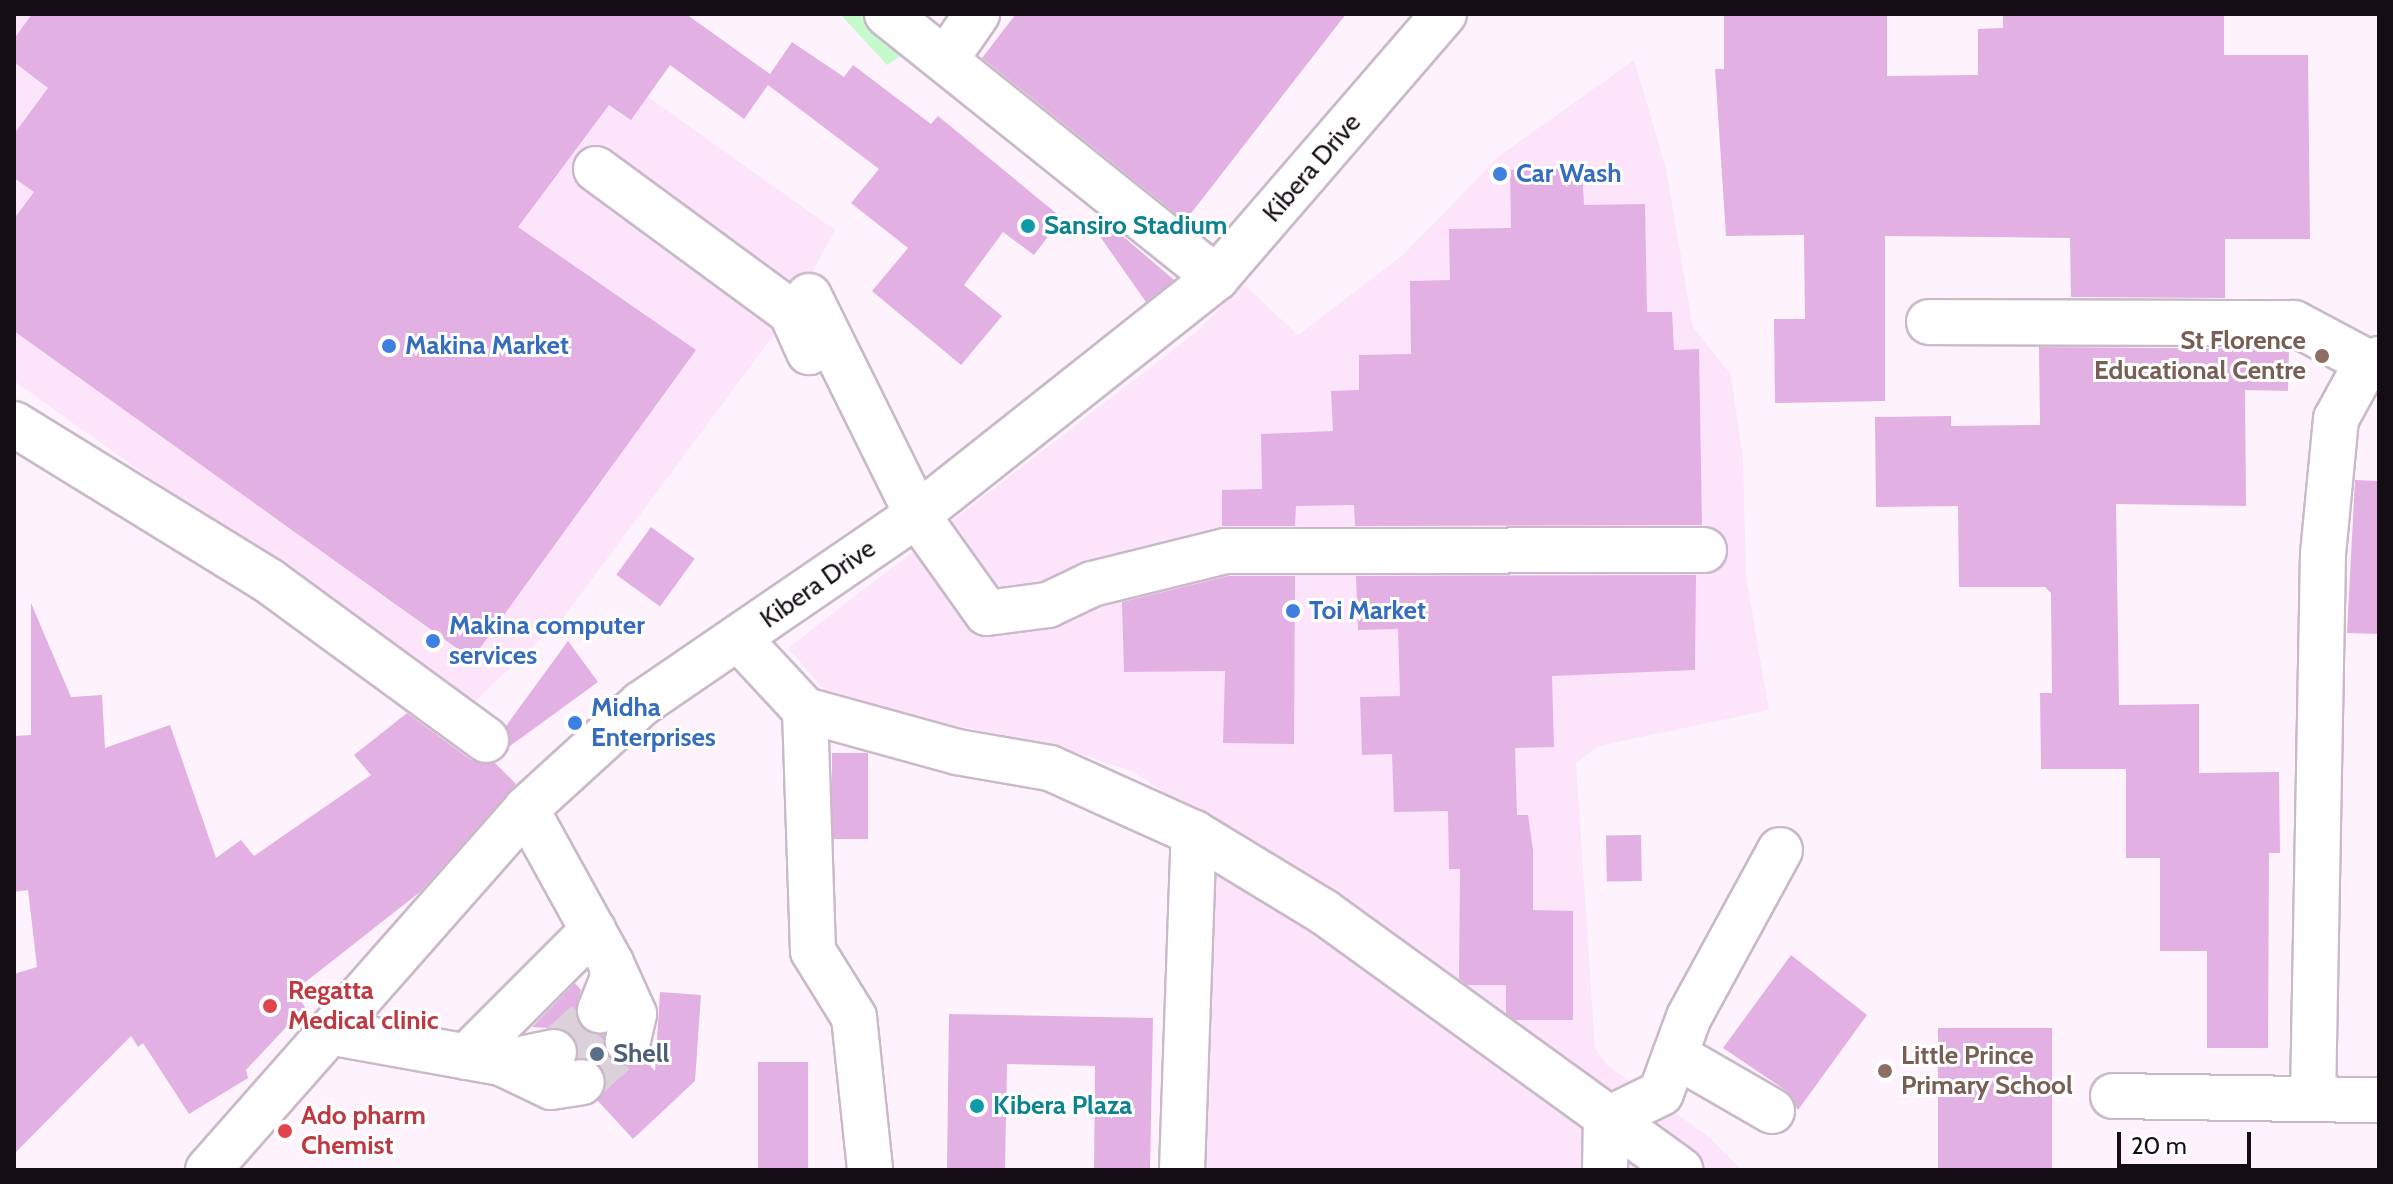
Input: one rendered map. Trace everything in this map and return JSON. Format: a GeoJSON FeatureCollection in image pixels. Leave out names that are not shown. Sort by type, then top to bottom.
{"type":"FeatureCollection","features":[{"type":"Feature","properties":{"kind":"street"},"geometry":{"type":"LineString","coordinates":[[887,14],[1216,278]]}},
{"type":"Feature","properties":{"kind":"street"},"geometry":{"type":"LineString","coordinates":[[946,59],[977,14]]}},
{"type":"Feature","properties":{"kind":"street","name":"Kibera Drive"},"geometry":{"type":"LineString","coordinates":[[208,1170],[526,809],[641,704],[905,523],[1216,278],[1444,14]]}},
{"type":"Feature","properties":{"kind":"street"},"geometry":{"type":"LineString","coordinates":[[596,169],[791,312],[905,523],[987,613],[1048,605],[1092,584],[1225,551],[1704,550]]}},
{"type":"Feature","properties":{"kind":"street"},"geometry":{"type":"LineString","coordinates":[[809,296],[905,523]]}},
{"type":"Feature","properties":{"kind":"street"},"geometry":{"type":"LineString","coordinates":[[1929,322],[2294,323],[2376,362],[2336,419],[2323,554],[2313,1099]]}},
{"type":"Feature","properties":{"kind":"street"},"geometry":{"type":"LineString","coordinates":[[14,424],[269,581],[486,740]]}},
{"type":"Feature","properties":{"kind":"street"},"geometry":{"type":"LineString","coordinates":[[739,639],[805,710],[957,752],[1050,768],[1194,833],[1324,912],[1606,1120],[1680,1170]]}},
{"type":"Feature","properties":{"kind":"street"},"geometry":{"type":"LineString","coordinates":[[805,710],[813,951],[854,1017],[870,1170]]}},
{"type":"Feature","properties":{"kind":"street"},"geometry":{"type":"LineString","coordinates":[[526,809],[602,946],[614,1026]]}},
{"type":"Feature","properties":{"kind":"street"},"geometry":{"type":"LineString","coordinates":[[1182,1170],[1194,833]]}},
{"type":"Feature","properties":{"kind":"street"},"geometry":{"type":"LineString","coordinates":[[1606,1120],[1661,1093],[1689,1017],[1780,850]]}},
{"type":"Feature","properties":{"kind":"street"},"geometry":{"type":"LineString","coordinates":[[483,1060],[602,946]]}},
{"type":"Feature","properties":{"kind":"street"},"geometry":{"type":"LineString","coordinates":[[329,1032],[483,1060],[568,1067]]}},
{"type":"Feature","properties":{"kind":"street"},"geometry":{"type":"LineString","coordinates":[[1675,1055],[1772,1111]]}},
{"type":"Feature","properties":{"kind":"street"},"geometry":{"type":"LineString","coordinates":[[2113,1096],[2379,1100]]}},
{"type":"Feature","properties":{"kind":"street"},"geometry":{"type":"LineString","coordinates":[[1605,1170],[1606,1120]]}},
{"type":"Feature","properties":{"kind":"shaded area","name":"Makina Market"},"geometry":{"type":"Polygon","coordinates":[[[14,14],[532,14],[835,230],[791,312],[563,618],[470,706],[14,381],[14,14]]]}},
{"type":"Feature","properties":{"kind":"shaded area","name":"Toi Market"},"geometry":{"type":"Polygon","coordinates":[[[1634,60],[1666,168],[1693,327],[1731,375],[1743,459],[1746,575],[1769,710],[1599,746],[1576,763],[1595,1048],[1607,1065],[1708,1136],[1742,1170],[1195,1170],[1213,826],[1134,772],[1054,745],[835,702],[788,648],[1196,332],[1244,284],[1298,335],[1403,255],[1499,156],[1634,60]]]}},
{"type":"Feature","properties":{"kind":"green space"},"geometry":{"type":"Polygon","coordinates":[[[840,14],[913,14],[905,53],[887,65],[840,14]]]}},
{"type":"Feature","properties":{"kind":"building","name":"Makina Market"},"geometry":{"type":"Polygon","coordinates":[[[32,14],[686,14],[770,74],[792,42],[844,77],[853,65],[931,124],[938,116],[1062,218],[1034,255],[1003,232],[964,285],[1002,316],[961,365],[872,291],[908,248],[851,203],[879,169],[768,85],[744,119],[670,65],[631,120],[609,105],[518,227],[696,350],[472,659],[14,331],[14,219],[34,192],[14,178],[14,134],[48,88],[14,62],[14,39],[32,14]]]}},
{"type":"Feature","properties":{"kind":"building"},"geometry":{"type":"Polygon","coordinates":[[[1016,14],[1346,14],[1185,221],[982,58],[1016,14]]]}},
{"type":"Feature","properties":{"kind":"building"},"geometry":{"type":"Polygon","coordinates":[[[1724,14],[1887,14],[1887,76],[1978,75],[1978,29],[2003,28],[2003,14],[2224,14],[2224,55],[2308,55],[2310,239],[2225,239],[2225,298],[2071,297],[2070,238],[1885,236],[1885,401],[1775,403],[1774,319],[1805,319],[1804,235],[1726,236],[1715,69],[1724,69],[1724,14]]]}},
{"type":"Feature","properties":{"kind":"building"},"geometry":{"type":"Polygon","coordinates":[[[1582,168],[1584,205],[1645,204],[1647,312],[1672,312],[1674,350],[1699,349],[1702,525],[1355,526],[1354,505],[1296,506],[1295,526],[1222,526],[1222,490],[1262,489],[1261,434],[1333,431],[1331,391],[1359,390],[1359,355],[1411,354],[1410,281],[1450,280],[1449,229],[1511,228],[1510,170],[1582,168]]]}},
{"type":"Feature","properties":{"kind":"building"},"geometry":{"type":"Polygon","coordinates":[[[1104,220],[1174,280],[1146,302],[1094,228],[1104,220]]]}},
{"type":"Feature","properties":{"kind":"building"},"geometry":{"type":"Polygon","coordinates":[[[2039,347],[2289,349],[2288,391],[2245,390],[2246,506],[2116,504],[2119,705],[2199,704],[2199,773],[2279,772],[2280,853],[2269,853],[2268,1048],[2207,1048],[2207,951],[2160,951],[2160,858],[2126,858],[2126,769],[2041,769],[2040,693],[2052,693],[2051,593],[2045,587],[1959,587],[1958,506],[1876,507],[1875,417],[1951,416],[1951,426],[2040,425],[2039,347]]]}},
{"type":"Feature","properties":{"kind":"building"},"geometry":{"type":"Polygon","coordinates":[[[2355,480],[2379,481],[2379,634],[2347,633],[2355,480]]]}},
{"type":"Feature","properties":{"kind":"building"},"geometry":{"type":"Polygon","coordinates":[[[651,527],[695,559],[660,606],[616,575],[651,527]]]}},
{"type":"Feature","properties":{"kind":"building"},"geometry":{"type":"Polygon","coordinates":[[[1696,575],[1695,670],[1552,676],[1554,747],[1515,748],[1517,815],[1528,815],[1533,850],[1533,910],[1573,911],[1573,1020],[1515,1020],[1506,1013],[1506,985],[1467,985],[1459,979],[1460,869],[1449,869],[1448,811],[1394,812],[1392,754],[1362,755],[1360,697],[1400,696],[1398,629],[1358,630],[1356,576],[1696,575]]]}},
{"type":"Feature","properties":{"kind":"building"},"geometry":{"type":"Polygon","coordinates":[[[1228,576],[1295,576],[1294,744],[1223,743],[1225,671],[1124,672],[1122,602],[1228,576]]]}},
{"type":"Feature","properties":{"kind":"building"},"geometry":{"type":"Polygon","coordinates":[[[31,603],[71,697],[102,695],[105,748],[170,725],[216,858],[241,840],[254,856],[371,775],[354,755],[407,713],[471,760],[495,763],[516,784],[420,892],[294,991],[305,1007],[246,1070],[248,1078],[189,1114],[143,1043],[138,1047],[131,1036],[14,1154],[14,974],[37,967],[28,890],[14,892],[14,736],[31,735],[31,603]]]}},
{"type":"Feature","properties":{"kind":"building"},"geometry":{"type":"Polygon","coordinates":[[[568,641],[598,682],[510,746],[506,726],[568,641]]]}},
{"type":"Feature","properties":{"kind":"building"},"geometry":{"type":"Polygon","coordinates":[[[832,753],[868,753],[868,839],[832,839],[832,753]]]}},
{"type":"Feature","properties":{"kind":"building"},"geometry":{"type":"Polygon","coordinates":[[[1641,835],[1642,881],[1607,882],[1606,836],[1641,835]]]}},
{"type":"Feature","properties":{"kind":"building"},"geometry":{"type":"Polygon","coordinates":[[[1791,955],[1867,1015],[1798,1110],[1785,1090],[1723,1048],[1791,955]]]}},
{"type":"Feature","properties":{"kind":"building"},"geometry":{"type":"Polygon","coordinates":[[[575,983],[581,990],[575,1013],[580,1025],[604,1035],[611,1059],[623,1065],[644,1059],[655,1071],[660,992],[701,995],[695,1081],[633,1139],[598,1101],[607,1079],[601,1066],[578,1057],[573,1036],[563,1029],[532,1027],[575,983]]]}},
{"type":"Feature","properties":{"kind":"building","name":"Kibera Plaza"},"geometry":{"type":"Polygon","coordinates":[[[949,1014],[1153,1018],[1150,1170],[1094,1170],[1095,1066],[1007,1064],[1005,1170],[947,1170],[949,1014]]]}},
{"type":"Feature","properties":{"kind":"building"},"geometry":{"type":"Polygon","coordinates":[[[1938,1028],[2052,1028],[2052,1170],[1938,1170],[1938,1028]]]}},
{"type":"Feature","properties":{"kind":"building"},"geometry":{"type":"Polygon","coordinates":[[[758,1062],[808,1062],[808,1170],[758,1170],[758,1062]]]}},
{"type":"Feature","properties":{"kind":"tunnel"},"geometry":{"type":"LineString","coordinates":[[554,1052],[600,1010]]}},
{"type":"Feature","properties":{"kind":"tunnel"},"geometry":{"type":"LineString","coordinates":[[582,1082],[628,1041]]}},
{"type":"Feature","properties":{"kind":"place","name":"Car Wash"},"geometry":{"type":"Point","coordinates":[1500,174]}},
{"type":"Feature","properties":{"kind":"place","name":"Sansiro Stadium"},"geometry":{"type":"Point","coordinates":[1028,226]}},
{"type":"Feature","properties":{"kind":"place","name":"Makina Market"},"geometry":{"type":"Point","coordinates":[389,346]}},
{"type":"Feature","properties":{"kind":"place","name":"St Florence Educational Centre"},"geometry":{"type":"Point","coordinates":[2322,356]}},
{"type":"Feature","properties":{"kind":"place","name":"Toi Market"},"geometry":{"type":"Point","coordinates":[1293,611]}},
{"type":"Feature","properties":{"kind":"place","name":"Makina computer services"},"geometry":{"type":"Point","coordinates":[433,641]}},
{"type":"Feature","properties":{"kind":"place","name":"Midha Enterprises"},"geometry":{"type":"Point","coordinates":[575,723]}},
{"type":"Feature","properties":{"kind":"place","name":"Regatta Medical clinic"},"geometry":{"type":"Point","coordinates":[270,1006]}},
{"type":"Feature","properties":{"kind":"place","name":"Shell"},"geometry":{"type":"Point","coordinates":[597,1054]}},
{"type":"Feature","properties":{"kind":"place","name":"Little Prince Primary School"},"geometry":{"type":"Point","coordinates":[1885,1071]}},
{"type":"Feature","properties":{"kind":"place","name":"Kibera Plaza"},"geometry":{"type":"Point","coordinates":[977,1106]}},
{"type":"Feature","properties":{"kind":"place","name":"Ado pharm Chemist"},"geometry":{"type":"Point","coordinates":[285,1131]}}]}
